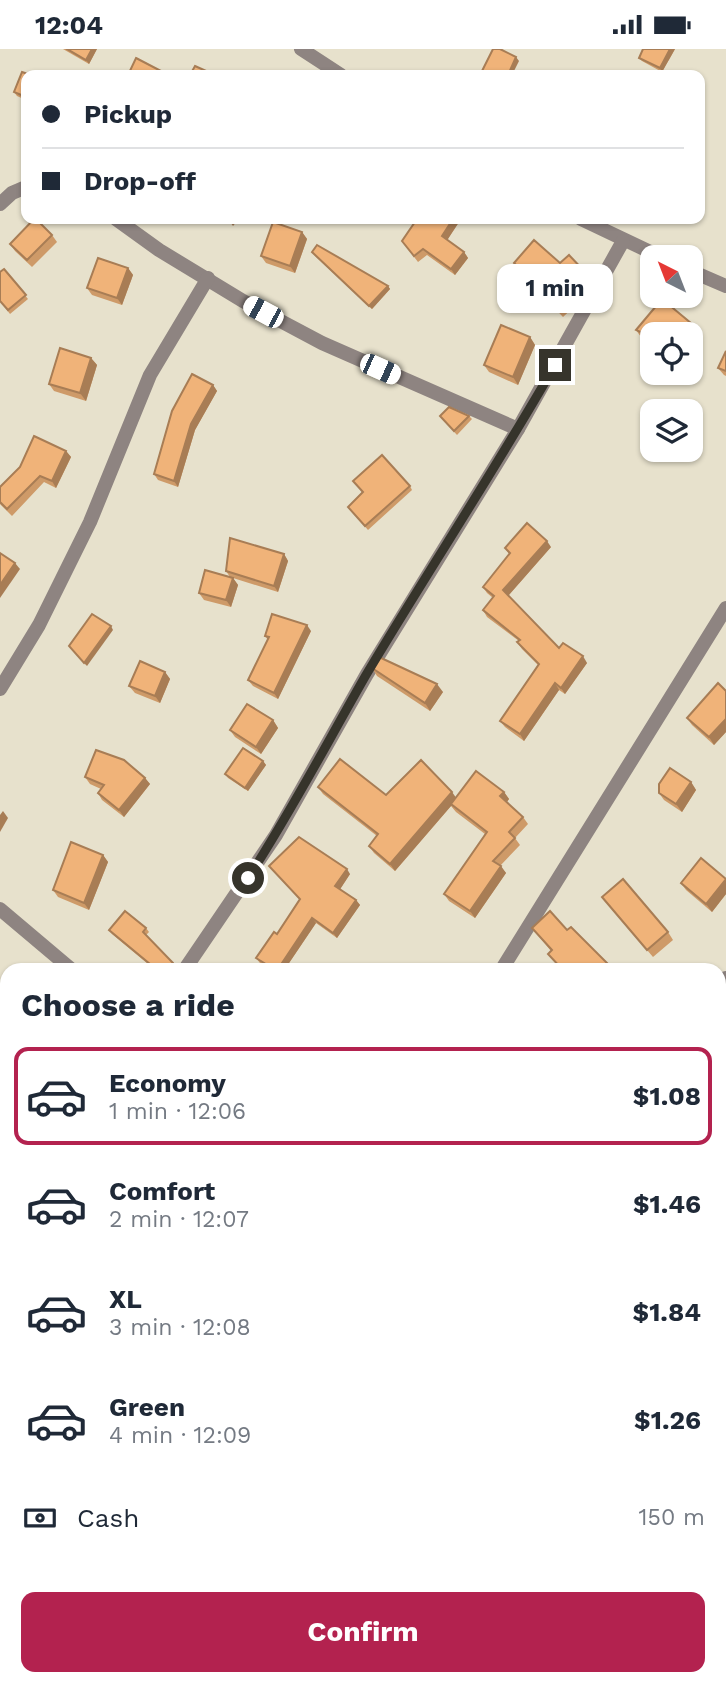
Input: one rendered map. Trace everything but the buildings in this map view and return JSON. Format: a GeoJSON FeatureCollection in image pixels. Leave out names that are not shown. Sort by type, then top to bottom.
{"type":"FeatureCollection","features":[{"type":"Feature","properties":{"kind":"street"},"geometry":{"type":"LineString","coordinates":[[301,49],[333,70]]}},
{"type":"Feature","properties":{"kind":"street"},"geometry":{"type":"LineString","coordinates":[[0,204],[21,189]]}},
{"type":"Feature","properties":{"kind":"street"},"geometry":{"type":"LineString","coordinates":[[123,224],[159,250],[243,301],[322,343],[518,429]]}},
{"type":"Feature","properties":{"kind":"street"},"geometry":{"type":"LineString","coordinates":[[591,224],[640,248]]}},
{"type":"Feature","properties":{"kind":"street"},"geometry":{"type":"LineString","coordinates":[[189,963],[276,835],[367,674],[518,429],[623,241]]}},
{"type":"Feature","properties":{"kind":"street"},"geometry":{"type":"LineString","coordinates":[[704,277],[726,286]]}},
{"type":"Feature","properties":{"kind":"street"},"geometry":{"type":"LineString","coordinates":[[0,689],[39,625],[90,522],[150,375],[208,278]]}},
{"type":"Feature","properties":{"kind":"street"},"geometry":{"type":"LineString","coordinates":[[506,963],[726,608]]}},
{"type":"Feature","properties":{"kind":"street"},"geometry":{"type":"LineString","coordinates":[[0,909],[64,963]]}},
{"type":"Feature","properties":{"kind":"route"},"geometry":{"type":"LineString","coordinates":[[248,878],[276,835],[367,674],[555,365]]}}]}
